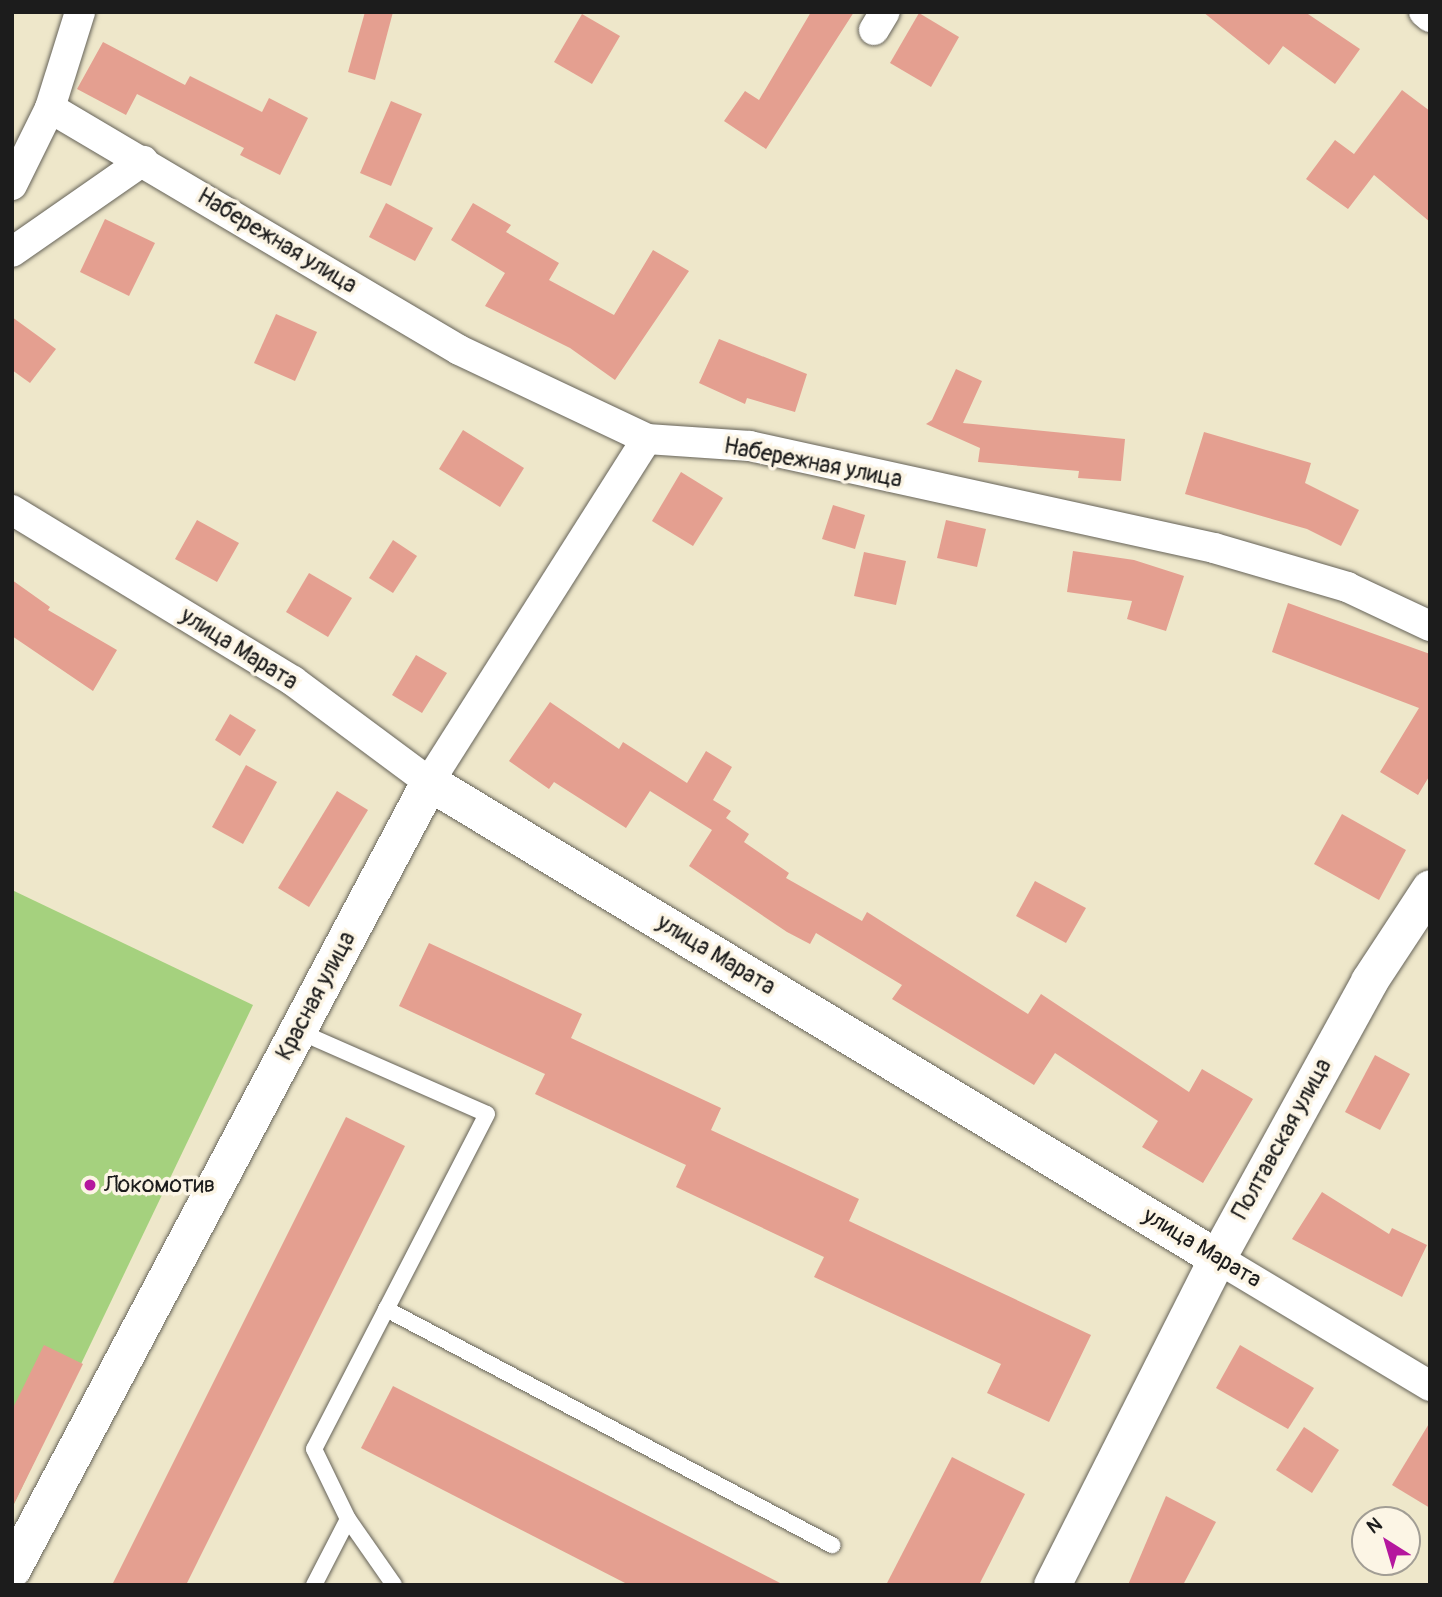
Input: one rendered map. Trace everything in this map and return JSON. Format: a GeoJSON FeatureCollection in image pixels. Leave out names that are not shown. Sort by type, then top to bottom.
{"type":"FeatureCollection","features":[{"type":"Feature","properties":{"kind":"street"},"geometry":{"type":"LineString","coordinates":[[12,185],[50,107],[80,12]]}},
{"type":"Feature","properties":{"kind":"street"},"geometry":{"type":"LineString","coordinates":[[1424,12],[1430,17]]}},
{"type":"Feature","properties":{"kind":"street","name":"Набережная улица"},"geometry":{"type":"LineString","coordinates":[[50,107],[459,350],[647,439],[750,446],[1214,548],[1347,587],[1430,626]]}},
{"type":"Feature","properties":{"kind":"street"},"geometry":{"type":"LineString","coordinates":[[12,252],[143,161]]}},
{"type":"Feature","properties":{"kind":"street","name":"Красная улица"},"geometry":{"type":"LineString","coordinates":[[12,1569],[429,782],[647,439]]}},
{"type":"Feature","properties":{"kind":"street","name":"улица Марата"},"geometry":{"type":"LineString","coordinates":[[12,510],[292,681],[429,782],[1430,1386]]}},
{"type":"Feature","properties":{"kind":"street","name":"Полтавская улица"},"geometry":{"type":"LineString","coordinates":[[1052,1585],[1217,1258],[1369,981],[1430,888]]}},
{"type":"Feature","properties":{"kind":"lane"},"geometry":{"type":"LineString","coordinates":[[298,1031],[486,1114],[314,1449],[348,1520],[394,1585]]}},
{"type":"Feature","properties":{"kind":"lane"},"geometry":{"type":"LineString","coordinates":[[386,1309],[832,1545]]}},
{"type":"Feature","properties":{"kind":"lane"},"geometry":{"type":"LineString","coordinates":[[314,1585],[348,1520]]}},
{"type":"Feature","properties":{"kind":"green space","name":"Локомотив"},"geometry":{"type":"Polygon","coordinates":[[[12,890],[253,1005],[12,1508],[12,890]]]}},
{"type":"Feature","properties":{"kind":"building"},"geometry":{"type":"Polygon","coordinates":[[[365,12],[393,12],[375,80],[348,72],[365,12]]]}},
{"type":"Feature","properties":{"kind":"building"},"geometry":{"type":"Polygon","coordinates":[[[811,12],[854,12],[766,149],[724,121],[745,91],[759,100],[811,12]]]}},
{"type":"Feature","properties":{"kind":"building"},"geometry":{"type":"Polygon","coordinates":[[[1203,12],[1305,12],[1360,49],[1335,84],[1283,46],[1269,65],[1203,12]]]}},
{"type":"Feature","properties":{"kind":"building"},"geometry":{"type":"Polygon","coordinates":[[[919,13],[959,37],[931,87],[890,63],[919,13]]]}},
{"type":"Feature","properties":{"kind":"building"},"geometry":{"type":"Polygon","coordinates":[[[582,14],[620,36],[592,84],[554,62],[582,14]]]}},
{"type":"Feature","properties":{"kind":"building"},"geometry":{"type":"Polygon","coordinates":[[[103,42],[185,85],[190,76],[262,112],[269,98],[308,118],[280,175],[240,155],[244,148],[137,94],[126,115],[77,89],[103,42]]]}},
{"type":"Feature","properties":{"kind":"building"},"geometry":{"type":"Polygon","coordinates":[[[1402,90],[1430,111],[1430,222],[1374,175],[1348,209],[1306,179],[1335,140],[1354,154],[1402,90]]]}},
{"type":"Feature","properties":{"kind":"building"},"geometry":{"type":"Polygon","coordinates":[[[391,101],[422,114],[391,186],[360,173],[391,101]]]}},
{"type":"Feature","properties":{"kind":"building"},"geometry":{"type":"Polygon","coordinates":[[[386,203],[433,228],[415,261],[369,237],[386,203]]]}},
{"type":"Feature","properties":{"kind":"building"},"geometry":{"type":"Polygon","coordinates":[[[473,203],[511,225],[506,232],[559,263],[549,280],[614,315],[653,250],[689,271],[615,380],[570,348],[485,306],[505,273],[451,240],[473,203]]]}},
{"type":"Feature","properties":{"kind":"building"},"geometry":{"type":"Polygon","coordinates":[[[105,219],[155,243],[129,296],[80,272],[105,219]]]}},
{"type":"Feature","properties":{"kind":"building"},"geometry":{"type":"Polygon","coordinates":[[[276,314],[317,332],[295,381],[254,363],[276,314]]]}},
{"type":"Feature","properties":{"kind":"building"},"geometry":{"type":"Polygon","coordinates":[[[12,317],[56,349],[30,383],[12,370],[12,317]]]}},
{"type":"Feature","properties":{"kind":"building"},"geometry":{"type":"Polygon","coordinates":[[[719,339],[807,374],[795,412],[747,398],[745,404],[699,383],[719,339]]]}},
{"type":"Feature","properties":{"kind":"building"},"geometry":{"type":"Polygon","coordinates":[[[956,369],[982,381],[963,423],[1125,439],[1121,481],[1078,478],[1079,471],[978,462],[980,448],[926,424],[932,420],[956,369]]]}},
{"type":"Feature","properties":{"kind":"building"},"geometry":{"type":"Polygon","coordinates":[[[463,430],[524,468],[500,507],[439,469],[463,430]]]}},
{"type":"Feature","properties":{"kind":"building"},"geometry":{"type":"Polygon","coordinates":[[[1204,432],[1311,463],[1305,483],[1359,510],[1341,546],[1307,529],[1185,494],[1204,432]]]}},
{"type":"Feature","properties":{"kind":"building"},"geometry":{"type":"Polygon","coordinates":[[[681,472],[723,498],[693,546],[652,521],[681,472]]]}},
{"type":"Feature","properties":{"kind":"building"},"geometry":{"type":"Polygon","coordinates":[[[833,505],[865,515],[855,549],[822,539],[833,505]]]}},
{"type":"Feature","properties":{"kind":"building"},"geometry":{"type":"Polygon","coordinates":[[[197,520],[239,543],[217,582],[175,559],[197,520]]]}},
{"type":"Feature","properties":{"kind":"building"},"geometry":{"type":"Polygon","coordinates":[[[946,520],[986,529],[977,567],[937,558],[946,520]]]}},
{"type":"Feature","properties":{"kind":"building"},"geometry":{"type":"Polygon","coordinates":[[[393,540],[417,556],[393,593],[369,578],[393,540]]]}},
{"type":"Feature","properties":{"kind":"building"},"geometry":{"type":"Polygon","coordinates":[[[1073,551],[1134,560],[1184,576],[1166,631],[1127,619],[1132,601],[1067,592],[1073,551]]]}},
{"type":"Feature","properties":{"kind":"building"},"geometry":{"type":"Polygon","coordinates":[[[864,552],[906,561],[896,605],[854,596],[864,552]]]}},
{"type":"Feature","properties":{"kind":"building"},"geometry":{"type":"Polygon","coordinates":[[[309,573],[352,598],[328,637],[286,612],[309,573]]]}},
{"type":"Feature","properties":{"kind":"building"},"geometry":{"type":"Polygon","coordinates":[[[12,580],[50,607],[48,610],[117,650],[93,691],[12,636],[12,580]]]}},
{"type":"Feature","properties":{"kind":"building"},"geometry":{"type":"Polygon","coordinates":[[[1288,603],[1430,654],[1430,775],[1418,795],[1380,772],[1419,708],[1272,652],[1288,603]]]}},
{"type":"Feature","properties":{"kind":"building"},"geometry":{"type":"Polygon","coordinates":[[[416,655],[447,673],[422,713],[392,695],[416,655]]]}},
{"type":"Feature","properties":{"kind":"building"},"geometry":{"type":"Polygon","coordinates":[[[550,702],[619,749],[623,742],[687,783],[706,751],[732,767],[713,800],[731,811],[726,818],[749,834],[744,842],[789,873],[786,878],[862,921],[867,912],[1028,1014],[1041,994],[1189,1092],[1202,1069],[1253,1099],[1203,1183],[1142,1147],[1158,1121],[1055,1053],[1034,1085],[892,999],[902,985],[816,933],[810,944],[787,932],[689,866],[712,830],[650,791],[626,828],[554,782],[549,789],[509,761],[550,702]]]}},
{"type":"Feature","properties":{"kind":"building"},"geometry":{"type":"Polygon","coordinates":[[[230,714],[256,730],[240,756],[215,740],[230,714]]]}},
{"type":"Feature","properties":{"kind":"building"},"geometry":{"type":"Polygon","coordinates":[[[246,765],[277,782],[243,844],[212,827],[246,765]]]}},
{"type":"Feature","properties":{"kind":"building"},"geometry":{"type":"Polygon","coordinates":[[[337,791],[368,810],[309,907],[278,888],[337,791]]]}},
{"type":"Feature","properties":{"kind":"building"},"geometry":{"type":"Polygon","coordinates":[[[1342,814],[1406,850],[1379,900],[1314,864],[1342,814]]]}},
{"type":"Feature","properties":{"kind":"building"},"geometry":{"type":"Polygon","coordinates":[[[1035,881],[1086,908],[1066,943],[1016,916],[1035,881]]]}},
{"type":"Feature","properties":{"kind":"building"},"geometry":{"type":"Polygon","coordinates":[[[429,943],[582,1014],[571,1038],[721,1108],[711,1130],[859,1199],[849,1221],[1091,1335],[1049,1422],[987,1393],[1001,1364],[814,1277],[824,1257],[676,1187],[686,1165],[535,1094],[545,1074],[399,1006],[429,943]]]}},
{"type":"Feature","properties":{"kind":"building"},"geometry":{"type":"Polygon","coordinates":[[[1375,1055],[1410,1074],[1380,1130],[1345,1112],[1375,1055]]]}},
{"type":"Feature","properties":{"kind":"building"},"geometry":{"type":"Polygon","coordinates":[[[346,1117],[405,1146],[186,1585],[112,1585],[346,1117]]]}},
{"type":"Feature","properties":{"kind":"building"},"geometry":{"type":"Polygon","coordinates":[[[1322,1192],[1389,1234],[1392,1228],[1427,1245],[1402,1297],[1292,1239],[1322,1192]]]}},
{"type":"Feature","properties":{"kind":"building"},"geometry":{"type":"Polygon","coordinates":[[[44,1345],[83,1364],[12,1508],[12,1410],[44,1345]]]}},
{"type":"Feature","properties":{"kind":"building"},"geometry":{"type":"Polygon","coordinates":[[[1240,1345],[1314,1388],[1288,1429],[1216,1388],[1240,1345]]]}},
{"type":"Feature","properties":{"kind":"building"},"geometry":{"type":"Polygon","coordinates":[[[393,1386],[784,1585],[629,1585],[361,1448],[393,1386]]]}},
{"type":"Feature","properties":{"kind":"building"},"geometry":{"type":"Polygon","coordinates":[[[1430,1422],[1430,1508],[1392,1485],[1430,1422]]]}},
{"type":"Feature","properties":{"kind":"building"},"geometry":{"type":"Polygon","coordinates":[[[1304,1427],[1339,1450],[1312,1493],[1276,1470],[1304,1427]]]}},
{"type":"Feature","properties":{"kind":"building"},"geometry":{"type":"Polygon","coordinates":[[[952,1457],[1025,1494],[979,1585],[886,1585],[952,1457]]]}},
{"type":"Feature","properties":{"kind":"building"},"geometry":{"type":"Polygon","coordinates":[[[1166,1496],[1216,1522],[1183,1585],[1128,1585],[1166,1496]]]}},
{"type":"Feature","properties":{"kind":"place","name":"Локомотив"},"geometry":{"type":"Point","coordinates":[90,1185]}}]}
